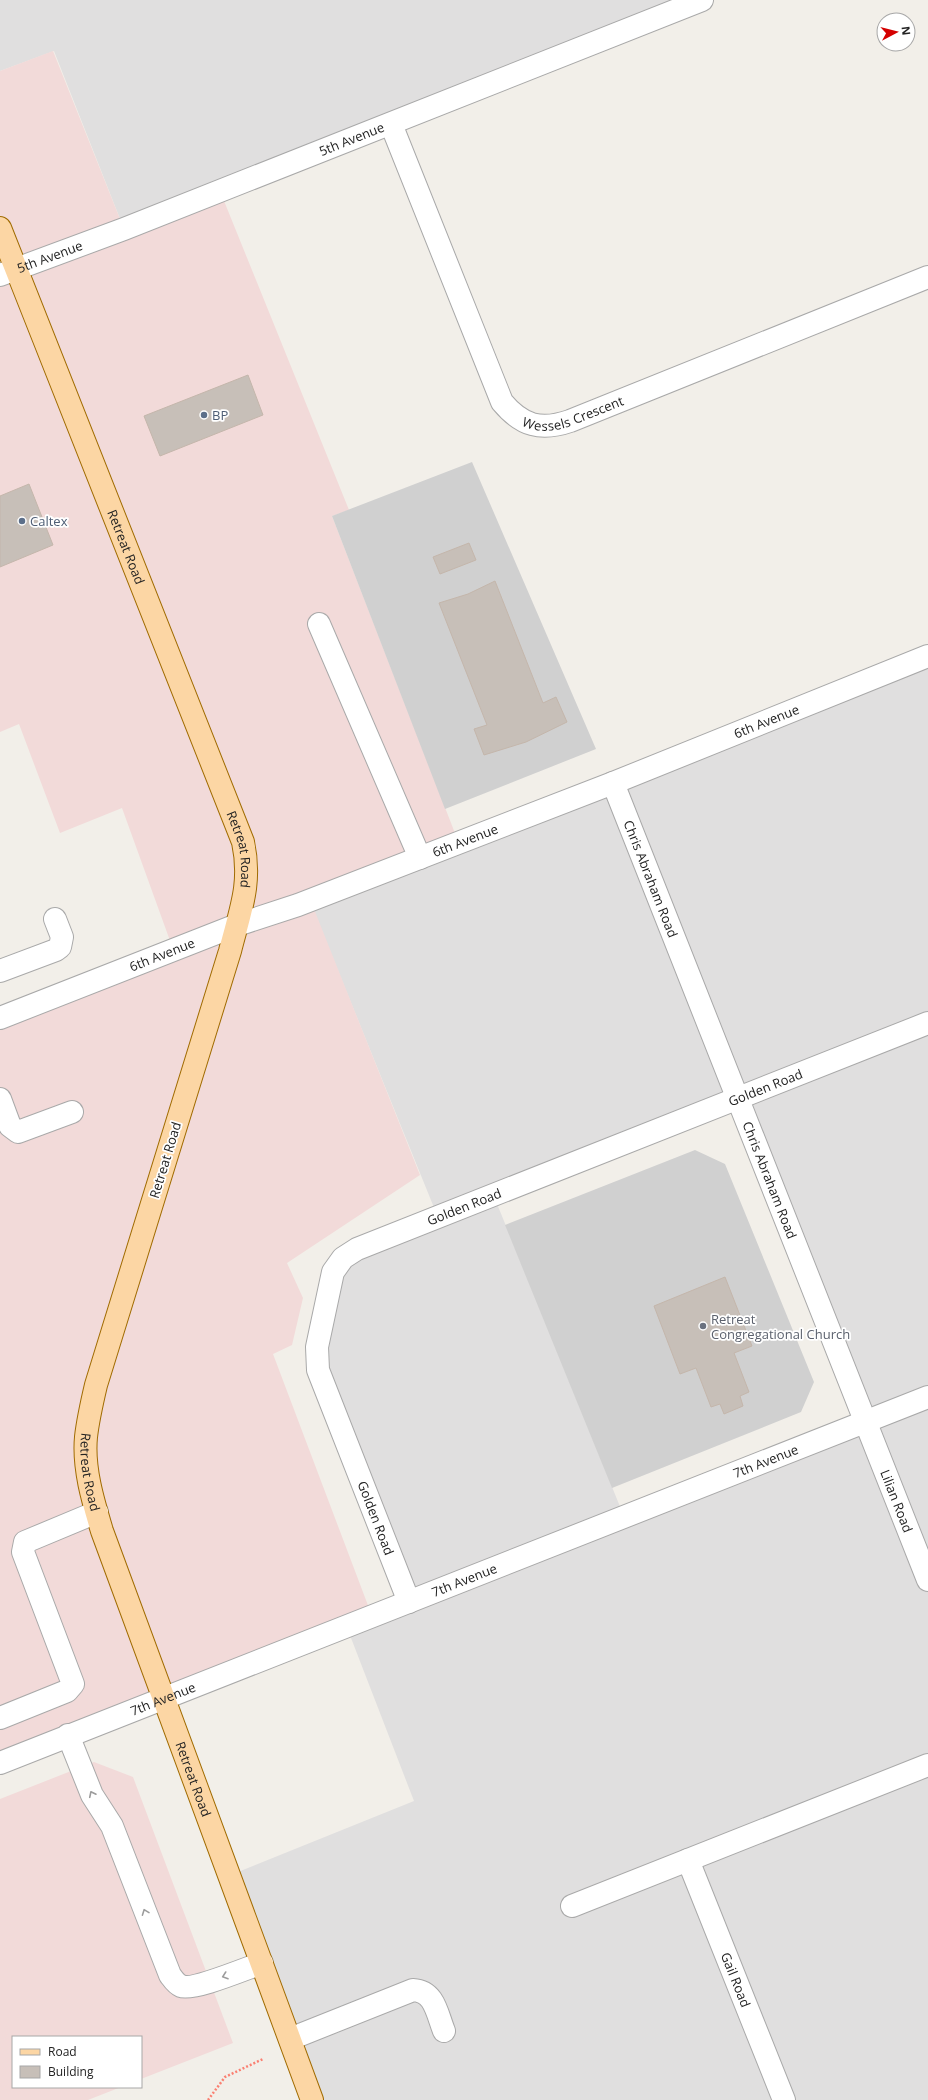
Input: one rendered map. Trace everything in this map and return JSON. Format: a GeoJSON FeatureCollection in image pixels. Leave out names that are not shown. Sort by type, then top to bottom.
{"type":"FeatureCollection","features":[{"type":"Feature","properties":{"kind":"main road","name":"Retreat Road"},"geometry":{"type":"LineString","coordinates":[[0,228],[8,271],[243,842],[247,862],[246,890],[230,951],[96,1385],[88,1422],[86,1450],[90,1488],[97,1512],[312,2100]]}},
{"type":"Feature","properties":{"kind":"street","name":"5th Avenue"},"geometry":{"type":"LineString","coordinates":[[8,271],[124,229],[702,0]]}},
{"type":"Feature","properties":{"kind":"street","name":"Wessels Crescent"},"geometry":{"type":"LineString","coordinates":[[391,124],[502,402],[511,413],[523,421],[538,426],[555,426],[570,421],[928,277]]}},
{"type":"Feature","properties":{"kind":"street"},"geometry":{"type":"LineString","coordinates":[[319,624],[420,858]]}},
{"type":"Feature","properties":{"kind":"street","name":"6th Avenue"},"geometry":{"type":"LineString","coordinates":[[0,1018],[237,925],[275,914],[420,858],[928,656]]}},
{"type":"Feature","properties":{"kind":"street","name":"Chris Abraham Road"},"geometry":{"type":"LineString","coordinates":[[613,782],[865,1422]]}},
{"type":"Feature","properties":{"kind":"street"},"geometry":{"type":"LineString","coordinates":[[0,971],[56,950],[60,946],[62,937],[55,919]]}},
{"type":"Feature","properties":{"kind":"street","name":"Golden Road"},"geometry":{"type":"LineString","coordinates":[[409,1602],[318,1370],[317,1347],[334,1272],[339,1263],[358,1249],[928,1023]]}},
{"type":"Feature","properties":{"kind":"street"},"geometry":{"type":"LineString","coordinates":[[0,1099],[10,1126],[18,1132],[72,1112]]}},
{"type":"Feature","properties":{"kind":"street","name":"7th Avenue"},"geometry":{"type":"LineString","coordinates":[[0,1762],[928,1397]]}},
{"type":"Feature","properties":{"kind":"street","name":"Lilian Road"},"geometry":{"type":"LineString","coordinates":[[865,1422],[928,1580]]}},
{"type":"Feature","properties":{"kind":"street"},"geometry":{"type":"LineString","coordinates":[[0,1718],[67,1691],[73,1684],[24,1552],[24,1542],[97,1512]]}},
{"type":"Feature","properties":{"kind":"street"},"geometry":{"type":"LineString","coordinates":[[68,1735],[92,1796],[112,1826],[170,1975],[174,1981],[179,1986],[194,1987],[262,1963]]}},
{"type":"Feature","properties":{"kind":"street"},"geometry":{"type":"LineString","coordinates":[[572,1906],[928,1765]]}},
{"type":"Feature","properties":{"kind":"street","name":"Gail Road"},"geometry":{"type":"LineString","coordinates":[[688,1860],[784,2100]]}},
{"type":"Feature","properties":{"kind":"street"},"geometry":{"type":"LineString","coordinates":[[290,2039],[413,1990],[422,1990],[430,1996],[444,2031]]}},
{"type":"Feature","properties":{"kind":"path"},"geometry":{"type":"LineString","coordinates":[[208,2100],[225,2078],[263,2059]]}},
{"type":"Feature","properties":{"kind":"shaded area"},"geometry":{"type":"Polygon","coordinates":[[[0,0],[702,0],[124,229],[54,51],[0,71],[0,0]]]}},
{"type":"Feature","properties":{"kind":"shaded area"},"geometry":{"type":"Polygon","coordinates":[[[53,51],[124,229],[220,191],[349,510],[332,516],[458,841],[310,899],[420,1175],[287,1263],[303,1298],[292,1345],[273,1354],[372,1616],[0,1762],[0,1018],[173,949],[122,808],[60,833],[19,724],[0,732],[0,71],[53,51]]]}},
{"type":"Feature","properties":{"kind":"shaded area"},"geometry":{"type":"Polygon","coordinates":[[[472,462],[596,749],[445,809],[332,516],[472,462]]]}},
{"type":"Feature","properties":{"kind":"shaded area"},"geometry":{"type":"Polygon","coordinates":[[[928,655],[928,2100],[310,2100],[228,1876],[414,1801],[346,1625],[407,1601],[318,1381],[331,1270],[437,1215],[309,899],[928,655]],[[733,1098],[493,1194],[623,1514],[863,1422],[733,1098]]]}},
{"type":"Feature","properties":{"kind":"shaded area"},"geometry":{"type":"Polygon","coordinates":[[[695,1150],[725,1164],[814,1382],[801,1412],[612,1488],[505,1225],[695,1150]]]}},
{"type":"Feature","properties":{"kind":"shaded area"},"geometry":{"type":"Polygon","coordinates":[[[94,1762],[133,1777],[233,2043],[142,2079],[142,2036],[12,2036],[12,2088],[118,2088],[88,2100],[0,2100],[0,1799],[94,1762]]]}},
{"type":"Feature","properties":{"kind":"building","name":"BP"},"geometry":{"type":"Polygon","coordinates":[[[248,375],[263,415],[160,456],[144,416],[248,375]]]}},
{"type":"Feature","properties":{"kind":"building","name":"Caltex"},"geometry":{"type":"Polygon","coordinates":[[[29,484],[53,545],[0,567],[0,496],[29,484]]]}},
{"type":"Feature","properties":{"kind":"building"},"geometry":{"type":"Polygon","coordinates":[[[469,543],[476,560],[440,574],[433,557],[469,543]]]}},
{"type":"Feature","properties":{"kind":"building"},"geometry":{"type":"Polygon","coordinates":[[[495,581],[543,703],[556,697],[567,722],[526,742],[484,755],[474,729],[487,725],[439,603],[468,594],[495,581]]]}},
{"type":"Feature","properties":{"kind":"building","name":"Retreat Congregational Church"},"geometry":{"type":"Polygon","coordinates":[[[725,1277],[752,1346],[734,1353],[749,1392],[740,1396],[743,1406],[724,1414],[720,1404],[711,1407],[696,1368],[680,1374],[654,1306],[725,1277]]]}},
{"type":"Feature","properties":{"kind":"place","name":"BP"},"geometry":{"type":"Point","coordinates":[204,415]}},
{"type":"Feature","properties":{"kind":"place","name":"Caltex"},"geometry":{"type":"Point","coordinates":[22,521]}},
{"type":"Feature","properties":{"kind":"place","name":"Retreat Congregational Church"},"geometry":{"type":"Point","coordinates":[703,1326]}}]}
